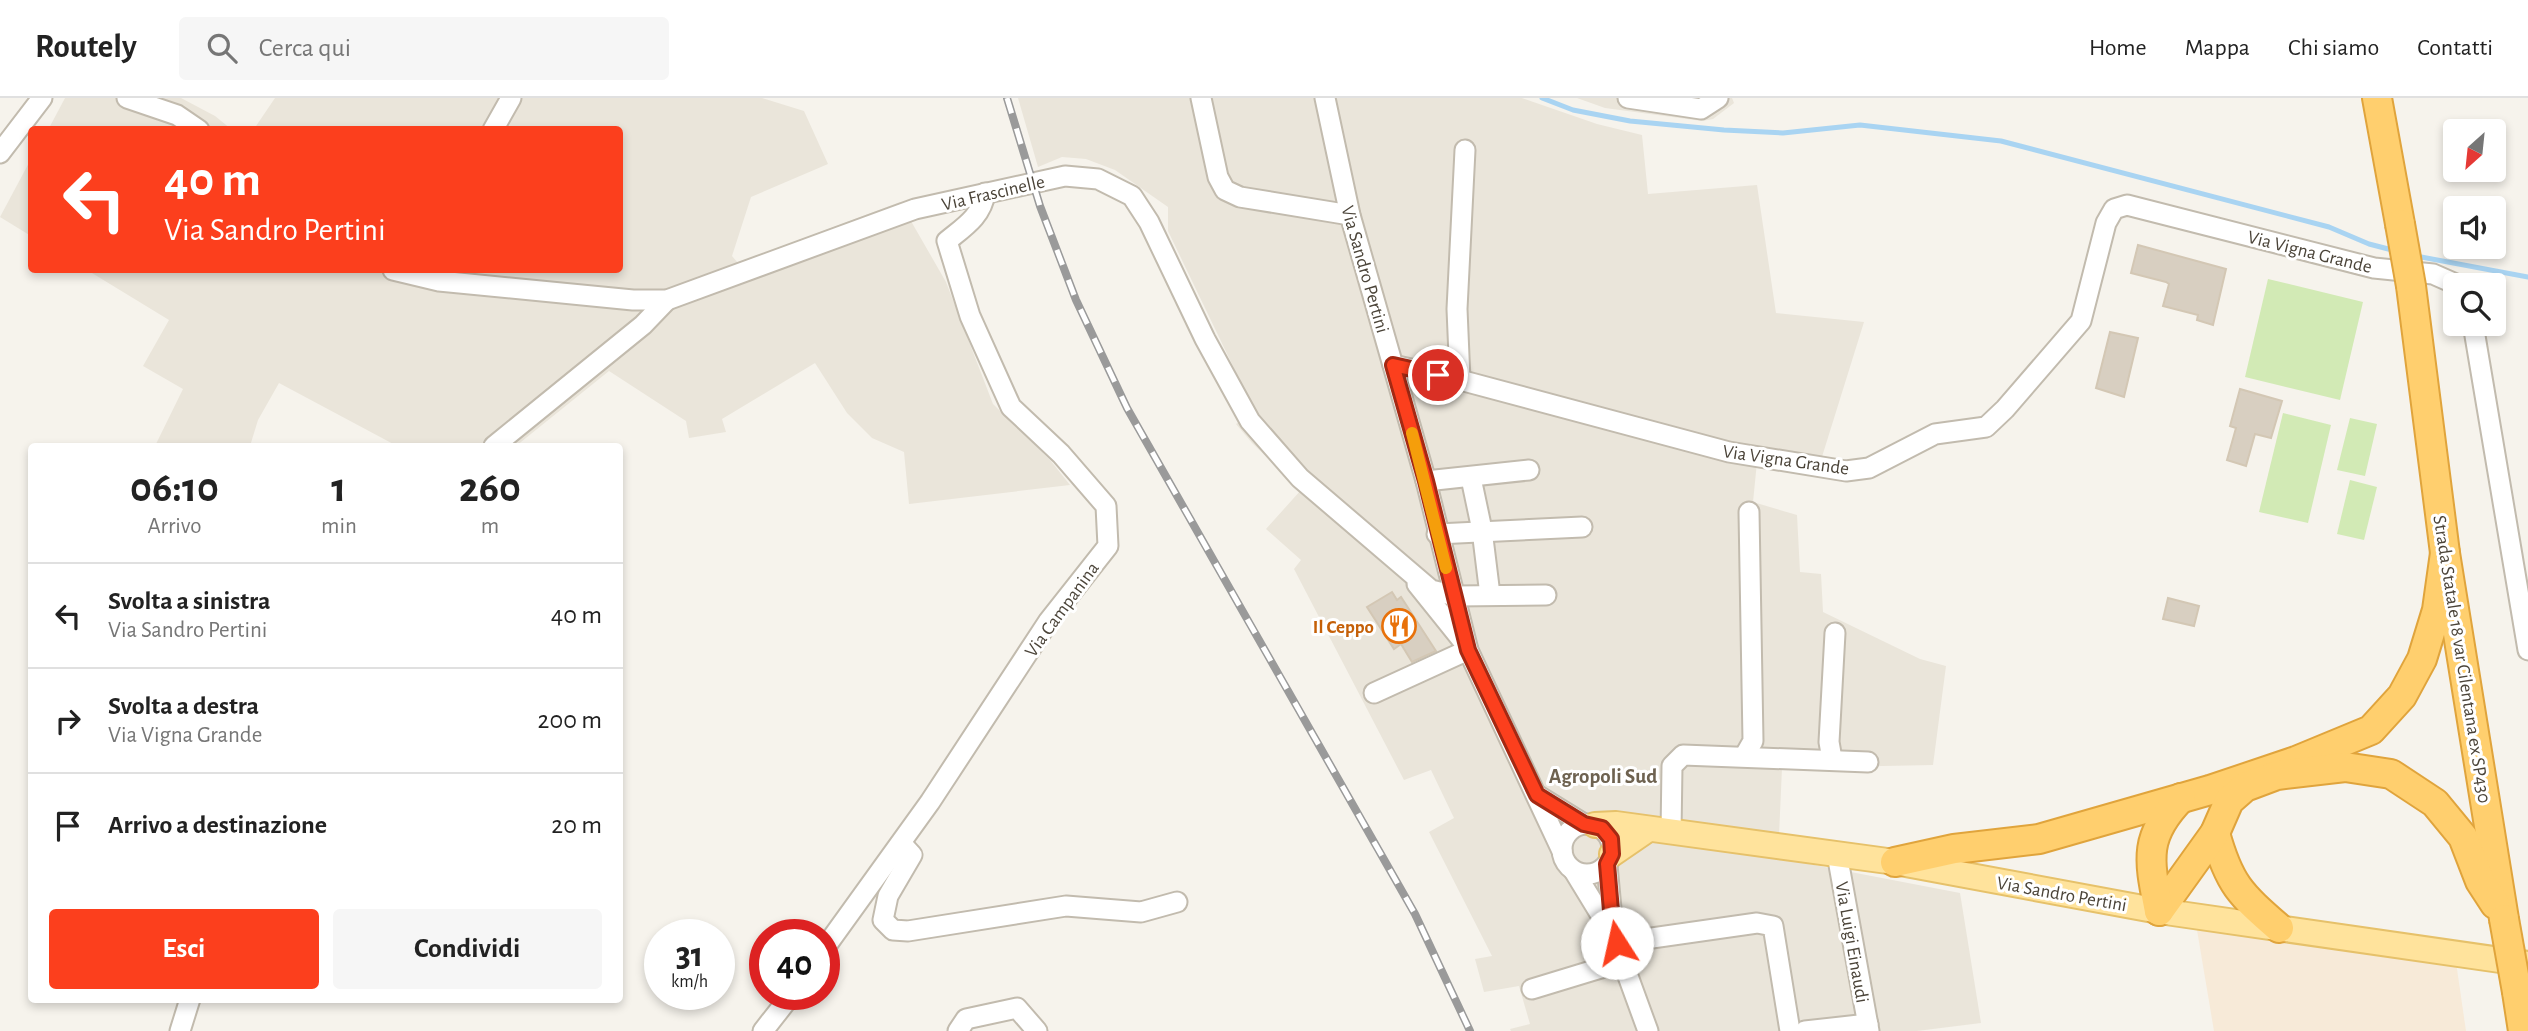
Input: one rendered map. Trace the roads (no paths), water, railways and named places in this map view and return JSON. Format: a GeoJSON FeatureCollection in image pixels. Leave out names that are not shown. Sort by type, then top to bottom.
{"type":"FeatureCollection","features":[{"type":"Feature","properties":{"kind":"highway","name":"Strada Statale 18 var Cilentana ex SP430"},"geometry":{"type":"LineString","coordinates":[[2377,98],[2411,286],[2445,553],[2523,1031]]}},
{"type":"Feature","properties":{"kind":"highway"},"geometry":{"type":"LineString","coordinates":[[1895,862],[1954,849],[2039,839],[2296,761],[2371,730],[2402,696],[2422,659],[2437,610],[2445,553]]}},
{"type":"Feature","properties":{"kind":"highway"},"geometry":{"type":"LineString","coordinates":[[2159,911],[2215,833],[2229,801],[2245,787],[2277,775],[2345,767],[2391,774],[2435,803],[2463,837],[2480,881],[2504,919]]}},
{"type":"Feature","properties":{"kind":"highway"},"geometry":{"type":"LineString","coordinates":[[2159,911],[2151,852],[2160,820],[2181,798]]}},
{"type":"Feature","properties":{"kind":"highway"},"geometry":{"type":"LineString","coordinates":[[2215,833],[2224,868],[2239,892],[2279,928]]}},
{"type":"Feature","properties":{"kind":"main road","name":"Via Sandro Pertini"},"geometry":{"type":"LineString","coordinates":[[1589,824],[1616,824],[1895,862],[2159,911],[2528,964]]}},
{"type":"Feature","properties":{"kind":"main road"},"geometry":{"type":"LineString","coordinates":[[1609,859],[1659,831]]}},
{"type":"Feature","properties":{"kind":"street"},"geometry":{"type":"LineString","coordinates":[[0,153],[42,98]]}},
{"type":"Feature","properties":{"kind":"street"},"geometry":{"type":"LineString","coordinates":[[127,98],[177,116],[193,126]]}},
{"type":"Feature","properties":{"kind":"street"},"geometry":{"type":"LineString","coordinates":[[495,126],[511,98]]}},
{"type":"Feature","properties":{"kind":"street"},"geometry":{"type":"LineString","coordinates":[[1201,98],[1217,177],[1226,190],[1240,197],[1350,215]]}},
{"type":"Feature","properties":{"kind":"street","name":"Via Sandro Pertini"},"geometry":{"type":"LineString","coordinates":[[1325,98],[1350,215],[1426,481],[1468,650],[1562,851]]}},
{"type":"Feature","properties":{"kind":"street"},"geometry":{"type":"LineString","coordinates":[[1628,98],[1702,109],[1718,98]]}},
{"type":"Feature","properties":{"kind":"street"},"geometry":{"type":"LineString","coordinates":[[1460,380],[1457,309],[1465,150]]}},
{"type":"Feature","properties":{"kind":"street","name":"Via Frascinelle"},"geometry":{"type":"LineString","coordinates":[[422,273],[620,298],[667,300],[915,209],[1065,176],[1098,179],[1132,196],[1149,222],[1205,339],[1250,421],[1300,478],[1431,590],[1453,589]]}},
{"type":"Feature","properties":{"kind":"street","name":"Via Campanina"},"geometry":{"type":"LineString","coordinates":[[840,927],[901,843],[1048,622],[1108,546],[1106,506],[1061,453],[1011,407],[970,316],[947,241],[976,216],[984,204],[985,193]]}},
{"type":"Feature","properties":{"kind":"street","name":"Via Vigna Grande"},"geometry":{"type":"LineString","coordinates":[[1393,365],[1460,380],[1728,452],[1846,471],[1869,468],[1935,434],[1986,427],[2005,409],[2081,321],[2106,223],[2114,209],[2127,205],[2374,268],[2433,274],[2443,278]]}},
{"type":"Feature","properties":{"kind":"street"},"geometry":{"type":"LineString","coordinates":[[498,443],[643,325],[667,300]]}},
{"type":"Feature","properties":{"kind":"street"},"geometry":{"type":"LineString","coordinates":[[2475,336],[2528,650]]}},
{"type":"Feature","properties":{"kind":"street"},"geometry":{"type":"LineString","coordinates":[[1426,481],[1529,470]]}},
{"type":"Feature","properties":{"kind":"street"},"geometry":{"type":"LineString","coordinates":[[1471,478],[1482,530],[1490,595]]}},
{"type":"Feature","properties":{"kind":"street"},"geometry":{"type":"LineString","coordinates":[[1745,755],[1753,741],[1749,512]]}},
{"type":"Feature","properties":{"kind":"street"},"geometry":{"type":"LineString","coordinates":[[1413,574],[1437,566],[1439,542],[1482,530],[1582,527]]}},
{"type":"Feature","properties":{"kind":"street","name":"Via Frascinelle"},"geometry":{"type":"LineString","coordinates":[[1413,574],[1468,650]]}},
{"type":"Feature","properties":{"kind":"street"},"geometry":{"type":"LineString","coordinates":[[1453,589],[1490,595],[1546,595]]}},
{"type":"Feature","properties":{"kind":"street"},"geometry":{"type":"LineString","coordinates":[[1832,759],[1829,742],[1835,633]]}},
{"type":"Feature","properties":{"kind":"street"},"geometry":{"type":"LineString","coordinates":[[1374,693],[1468,650]]}},
{"type":"Feature","properties":{"kind":"street"},"geometry":{"type":"LineString","coordinates":[[1659,831],[1672,766],[1676,758],[1683,755],[1745,755],[1868,762]]}},
{"type":"Feature","properties":{"kind":"street","name":"Via Sandro Pertini"},"geometry":{"type":"LineString","coordinates":[[1537,795],[1589,824]]}},
{"type":"Feature","properties":{"kind":"street"},"geometry":{"type":"LineString","coordinates":[[1618,946],[1607,833],[1589,824],[1565,836],[1562,851],[1618,946],[1648,1031]]}},
{"type":"Feature","properties":{"kind":"street"},"geometry":{"type":"LineString","coordinates":[[901,843],[912,855],[888,896],[883,920],[893,930],[908,931],[1066,906],[1141,912],[1177,902]]}},
{"type":"Feature","properties":{"kind":"street","name":"Via Luigi Einaudi"},"geometry":{"type":"LineString","coordinates":[[1837,854],[1868,1027]]}},
{"type":"Feature","properties":{"kind":"street"},"geometry":{"type":"LineString","coordinates":[[1574,871],[1595,873],[1609,859]]}},
{"type":"Feature","properties":{"kind":"street"},"geometry":{"type":"LineString","coordinates":[[1532,989],[1618,946],[1757,923],[1773,926],[1790,1031]]}},
{"type":"Feature","properties":{"kind":"street"},"geometry":{"type":"LineString","coordinates":[[180,1031],[189,1003]]}},
{"type":"Feature","properties":{"kind":"street"},"geometry":{"type":"LineString","coordinates":[[958,1031],[966,1019],[1017,1008],[1037,1031]]}},
{"type":"Feature","properties":{"kind":"street"},"geometry":{"type":"LineString","coordinates":[[763,1031],[779,1010]]}},
{"type":"Feature","properties":{"kind":"street"},"geometry":{"type":"LineString","coordinates":[[1805,1031],[1868,1027]]}},
{"type":"Feature","properties":{"kind":"waterway"},"geometry":{"type":"LineString","coordinates":[[1542,98],[1573,110],[1630,121],[1724,130],[1783,133],[1860,125],[2001,141],[2329,227],[2369,244],[2396,251]]}},
{"type":"Feature","properties":{"kind":"waterway"},"geometry":{"type":"LineString","coordinates":[[2416,256],[2528,277]]}},
{"type":"Feature","properties":{"kind":"railway"},"geometry":{"type":"LineString","coordinates":[[1007,98],[1040,206],[1076,300],[1127,408],[1415,914],[1470,1031]]}},
{"type":"Feature","properties":{"kind":"place","name":"Il Ceppo"},"geometry":{"type":"Point","coordinates":[1399,626]}},
{"type":"Feature","properties":{"kind":"district","name":"Agropoli Sud"},"geometry":{"type":"Point","coordinates":[1603,776]}}]}
